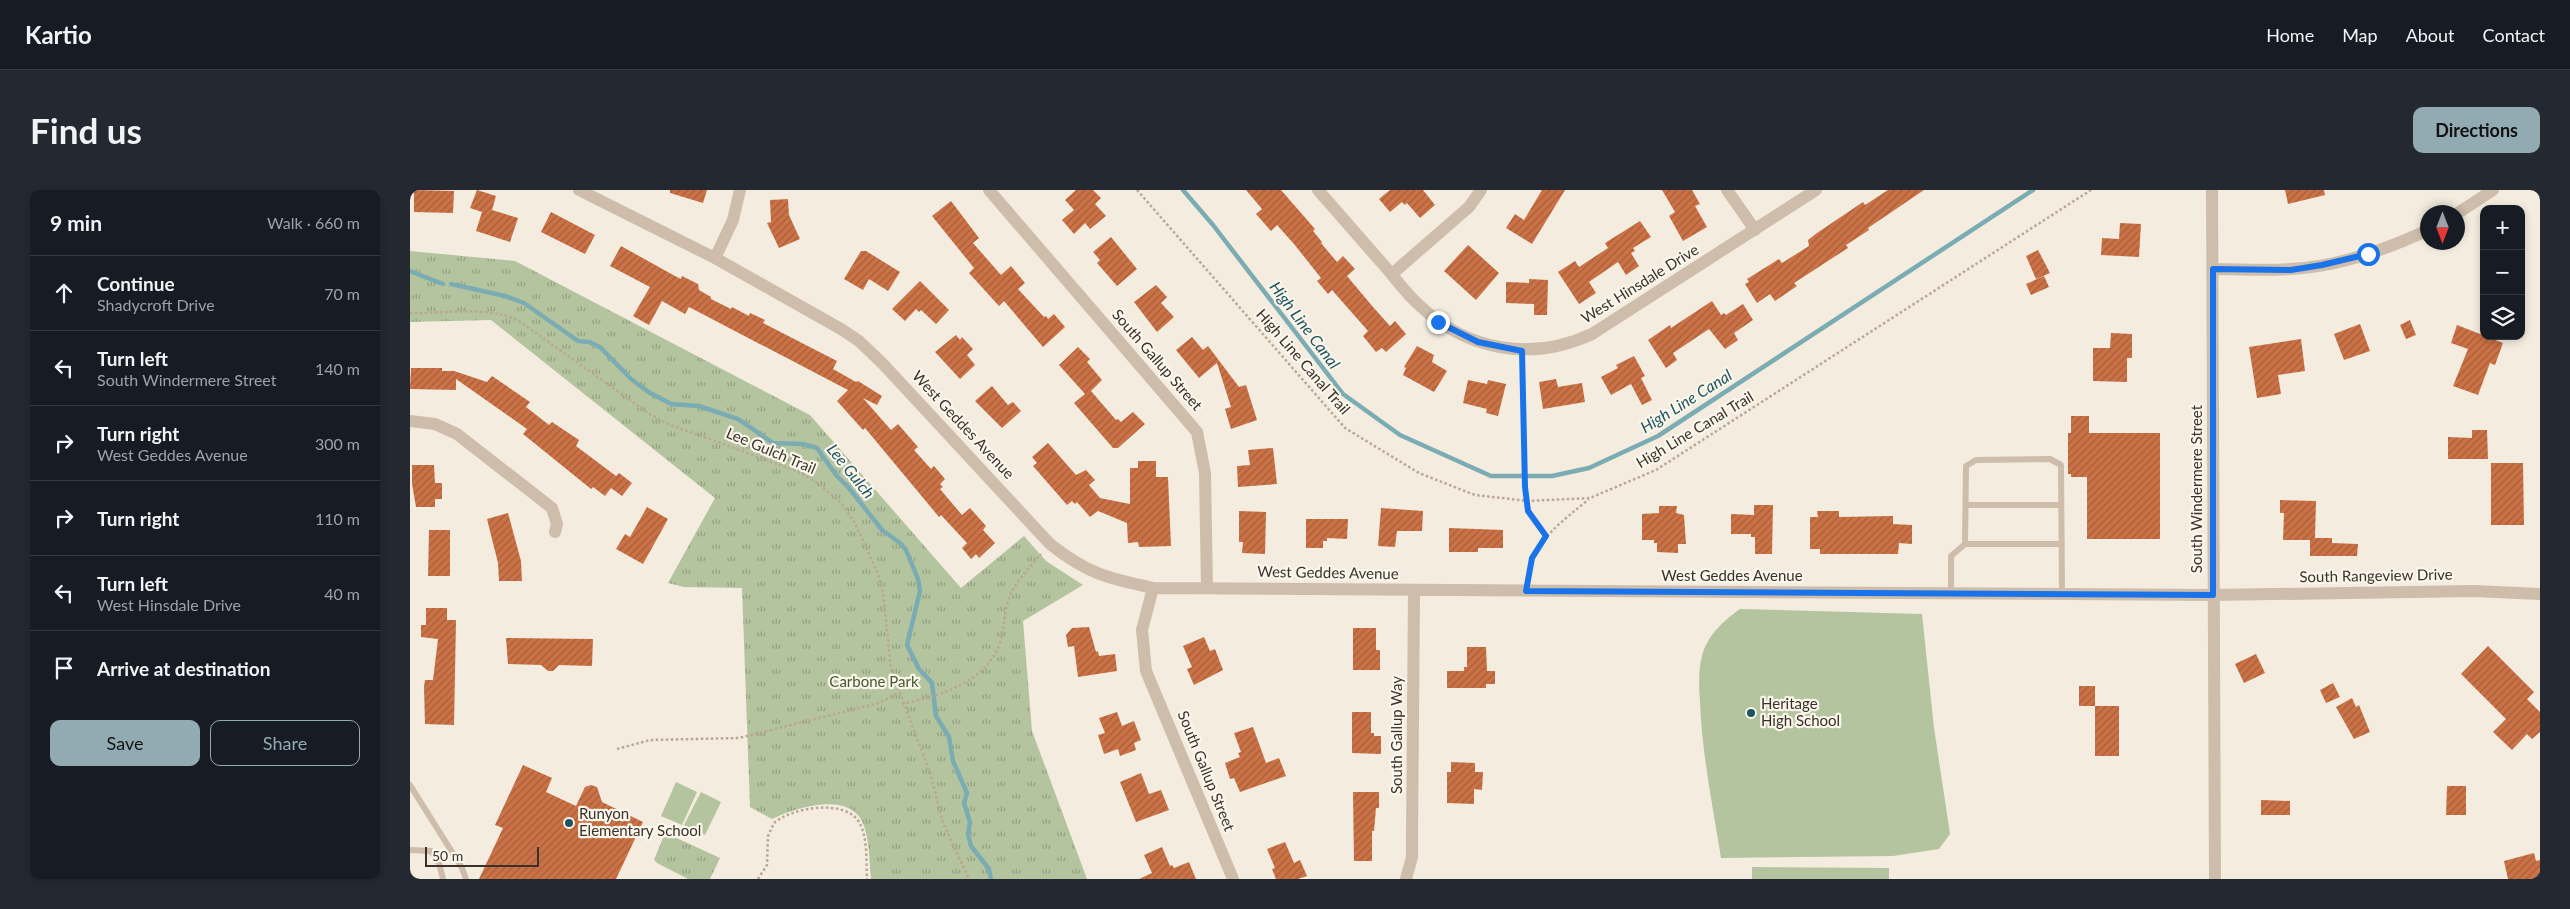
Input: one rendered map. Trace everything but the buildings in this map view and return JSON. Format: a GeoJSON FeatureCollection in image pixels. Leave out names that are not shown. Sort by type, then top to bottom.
{"type":"FeatureCollection","features":[{"type":"Feature","properties":{"kind":"street","name":"West Geddes Avenue"},"geometry":{"type":"LineString","coordinates":[[579,190],[715,258],[859,341],[896,378],[1050,544],[1076,564],[1101,576],[1154,588],[2213,595]]}},
{"type":"Feature","properties":{"kind":"street"},"geometry":{"type":"LineString","coordinates":[[715,258],[733,220],[740,190]]}},
{"type":"Feature","properties":{"kind":"street","name":"South Gallup Street"},"geometry":{"type":"LineString","coordinates":[[989,190],[1197,432],[1205,473],[1207,588]]}},
{"type":"Feature","properties":{"kind":"street","name":"West Hinsdale Drive"},"geometry":{"type":"LineString","coordinates":[[1318,190],[1418,305],[1438,322],[1460,335],[1498,348],[1522,351],[1557,347],[1592,334],[1816,190]]}},
{"type":"Feature","properties":{"kind":"street"},"geometry":{"type":"LineString","coordinates":[[1392,274],[1469,207],[1482,190]]}},
{"type":"Feature","properties":{"kind":"street"},"geometry":{"type":"LineString","coordinates":[[1726,190],[1754,230]]}},
{"type":"Feature","properties":{"kind":"street","name":"South Windermere Street"},"geometry":{"type":"LineString","coordinates":[[2212,190],[2215,879]]}},
{"type":"Feature","properties":{"kind":"street"},"geometry":{"type":"LineString","coordinates":[[2465,208],[2493,190]]}},
{"type":"Feature","properties":{"kind":"street"},"geometry":{"type":"LineString","coordinates":[[2213,269],[2291,270],[2322,265],[2373,253],[2420,233]]}},
{"type":"Feature","properties":{"kind":"street"},"geometry":{"type":"LineString","coordinates":[[410,421],[435,424],[457,434],[552,508],[557,524],[556,532]]}},
{"type":"Feature","properties":{"kind":"street","name":"South Gallup Street"},"geometry":{"type":"LineString","coordinates":[[1154,588],[1142,630],[1146,671],[1232,879]]}},
{"type":"Feature","properties":{"kind":"street","name":"South Gallup Way"},"geometry":{"type":"LineString","coordinates":[[1406,879],[1412,857],[1414,591]]}},
{"type":"Feature","properties":{"kind":"street","name":"South Rangeview Drive"},"geometry":{"type":"LineString","coordinates":[[2213,595],[2474,591],[2540,594]]}},
{"type":"Feature","properties":{"kind":"lane"},"geometry":{"type":"LineString","coordinates":[[1965,544],[1966,466],[1976,460],[2050,459],[2061,465],[2062,593]]}},
{"type":"Feature","properties":{"kind":"lane"},"geometry":{"type":"LineString","coordinates":[[1966,505],[2061,505]]}},
{"type":"Feature","properties":{"kind":"lane"},"geometry":{"type":"LineString","coordinates":[[1951,593],[1951,556],[1965,544],[2062,544]]}},
{"type":"Feature","properties":{"kind":"lane"},"geometry":{"type":"LineString","coordinates":[[410,785],[462,868],[466,879]]}},
{"type":"Feature","properties":{"kind":"lane"},"geometry":{"type":"LineString","coordinates":[[410,850],[432,850],[440,863],[443,879]]}},
{"type":"Feature","properties":{"kind":"path","name":"High Line Canal Trail"},"geometry":{"type":"LineString","coordinates":[[1137,190],[1345,428],[1419,473],[1474,495],[1528,500],[1590,498],[1656,470],[2091,190]]}},
{"type":"Feature","properties":{"kind":"path","name":"Lee Gulch Trail"},"geometry":{"type":"LineString","coordinates":[[410,314],[492,311],[506,314],[519,321],[651,415],[668,424],[794,470],[818,483],[841,503],[855,523],[878,574],[883,593],[891,669],[902,704],[930,773],[943,823],[969,879]]}},
{"type":"Feature","properties":{"kind":"path"},"geometry":{"type":"LineString","coordinates":[[1522,351],[1526,446],[1525,487],[1528,511],[1546,536]]}},
{"type":"Feature","properties":{"kind":"path"},"geometry":{"type":"LineString","coordinates":[[1526,591],[1532,558],[1546,536],[1590,498]]}},
{"type":"Feature","properties":{"kind":"path"},"geometry":{"type":"LineString","coordinates":[[902,704],[943,693],[977,675],[989,665],[1002,638],[1012,591],[1050,544]]}},
{"type":"Feature","properties":{"kind":"path"},"geometry":{"type":"LineString","coordinates":[[616,749],[650,740],[739,738],[870,706],[899,693]]}},
{"type":"Feature","properties":{"kind":"path"},"geometry":{"type":"LineString","coordinates":[[758,879],[767,865],[768,836],[774,823],[794,812],[813,808],[831,808],[846,811],[859,821],[864,834],[867,879]]}},
{"type":"Feature","properties":{"kind":"green space","name":"Carbone Park"},"geometry":{"type":"Polygon","coordinates":[[[410,251],[515,261],[810,415],[961,588],[1024,536],[1046,561],[1083,585],[1023,621],[1032,731],[1087,879],[871,879],[869,849],[865,828],[855,812],[845,806],[833,804],[806,807],[772,819],[750,807],[742,588],[684,587],[668,583],[715,498],[491,320],[410,322],[410,251]]]}},
{"type":"Feature","properties":{"kind":"green space"},"geometry":{"type":"Polygon","coordinates":[[[1740,609],[1922,614],[1934,728],[1950,834],[1939,849],[1893,856],[1721,858],[1703,742],[1699,673],[1704,649],[1708,642],[1722,624],[1740,609]]]}},
{"type":"Feature","properties":{"kind":"green space"},"geometry":{"type":"Polygon","coordinates":[[[676,782],[697,792],[682,825],[661,816],[676,782]]]}},
{"type":"Feature","properties":{"kind":"green space"},"geometry":{"type":"Polygon","coordinates":[[[701,792],[721,802],[705,835],[684,825],[701,792]]]}},
{"type":"Feature","properties":{"kind":"green space"},"geometry":{"type":"Polygon","coordinates":[[[670,835],[720,858],[710,879],[688,879],[654,860],[663,838],[670,835]]]}},
{"type":"Feature","properties":{"kind":"green space"},"geometry":{"type":"Polygon","coordinates":[[[1752,867],[1889,868],[1889,879],[1752,879],[1752,867]]]}},
{"type":"Feature","properties":{"kind":"waterway","name":"High Line Canal"},"geometry":{"type":"LineString","coordinates":[[1183,190],[1213,225],[1343,394],[1400,435],[1491,476],[1552,476],[1589,468],[1658,436],[2033,190]]}},
{"type":"Feature","properties":{"kind":"waterway","name":"Lee Gulch"},"geometry":{"type":"LineString","coordinates":[[410,271],[443,284]]}},
{"type":"Feature","properties":{"kind":"waterway","name":"Lee Gulch"},"geometry":{"type":"LineString","coordinates":[[451,284],[505,296],[524,303],[578,341],[589,342],[600,347],[631,379],[650,393],[671,404],[699,406],[738,419],[773,443],[803,444],[817,448],[836,475],[849,488],[882,530],[900,543],[906,550],[918,579],[920,591],[907,645],[919,669],[932,683],[936,716],[949,737],[953,761],[967,793],[964,803],[970,822],[968,834],[971,846],[989,869],[991,879]]}},
{"type":"Feature","properties":{"kind":"place","name":"Heritage High School"},"geometry":{"type":"Point","coordinates":[1751,713]}},
{"type":"Feature","properties":{"kind":"place","name":"Runyon Elementary School"},"geometry":{"type":"Point","coordinates":[569,823]}},
{"type":"Feature","properties":{"kind":"route"},"geometry":{"type":"LineString","coordinates":[[1438,322],[1460,335],[1478,342],[1498,348],[1522,351],[1526,446],[1525,487],[1528,511],[1546,536],[1532,558],[1526,591],[2213,595],[2213,269],[2291,270],[2368,254]]}}]}
